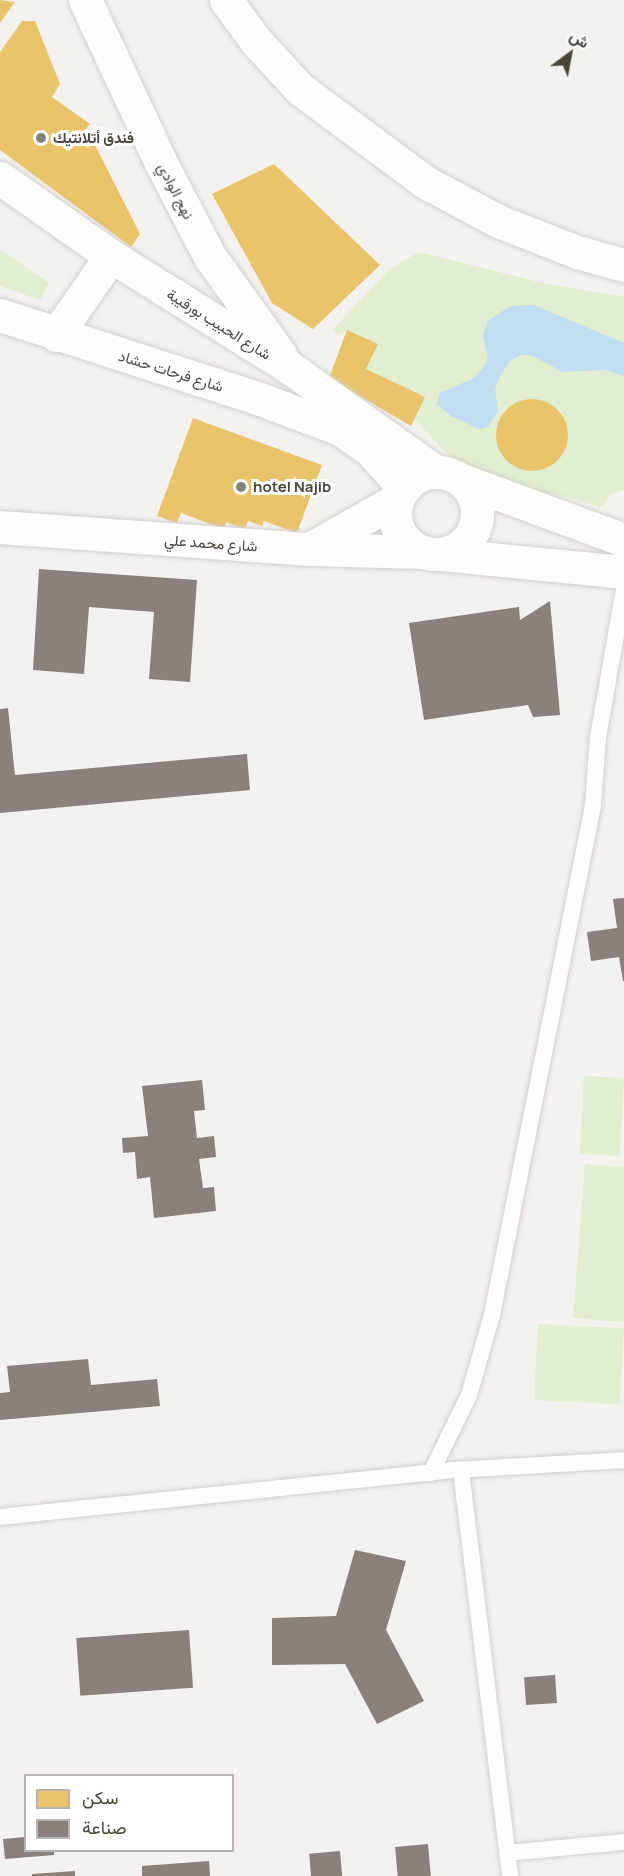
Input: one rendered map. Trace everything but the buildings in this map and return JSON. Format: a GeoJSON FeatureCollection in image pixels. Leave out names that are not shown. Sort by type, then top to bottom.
{"type":"FeatureCollection","features":[{"type":"Feature","properties":{"kind":"street","name":"نهج الوادي"},"geometry":{"type":"LineString","coordinates":[[85,0],[161,163],[210,257],[290,368]]}},
{"type":"Feature","properties":{"kind":"street"},"geometry":{"type":"LineString","coordinates":[[226,0],[255,40],[300,89],[425,182],[498,221],[576,252],[624,265]]}},
{"type":"Feature","properties":{"kind":"street","name":"شارع الحبيب بورقيبة"},"geometry":{"type":"LineString","coordinates":[[0,178],[111,256],[290,368],[447,476],[624,540]]}},
{"type":"Feature","properties":{"kind":"street"},"geometry":{"type":"LineString","coordinates":[[56,335],[111,256]]}},
{"type":"Feature","properties":{"kind":"street","name":"شارع فرحات حشاد"},"geometry":{"type":"LineString","coordinates":[[0,315],[56,335],[260,399],[340,429],[370,451],[401,494]]}},
{"type":"Feature","properties":{"kind":"street"},"geometry":{"type":"LineString","coordinates":[[309,549],[401,494],[424,474],[447,476],[473,495],[476,524],[466,542],[431,553],[411,545],[396,524],[401,494]]}},
{"type":"Feature","properties":{"kind":"street","name":"شارع محمد علي"},"geometry":{"type":"LineString","coordinates":[[0,527],[309,549],[431,553],[624,572]]}},
{"type":"Feature","properties":{"kind":"lane"},"geometry":{"type":"LineString","coordinates":[[431,1473],[469,1395],[492,1315],[593,806],[598,737],[624,589]]}},
{"type":"Feature","properties":{"kind":"lane"},"geometry":{"type":"LineString","coordinates":[[0,1517],[461,1470],[624,1460]]}},
{"type":"Feature","properties":{"kind":"lane"},"geometry":{"type":"LineString","coordinates":[[461,1470],[510,1876]]}},
{"type":"Feature","properties":{"kind":"lane"},"geometry":{"type":"LineString","coordinates":[[507,1853],[624,1842]]}},
{"type":"Feature","properties":{"kind":"green space"},"geometry":{"type":"Polygon","coordinates":[[[0,249],[49,283],[40,300],[0,286],[0,249]]]}},
{"type":"Feature","properties":{"kind":"green space"},"geometry":{"type":"Polygon","coordinates":[[[419,252],[538,282],[624,297],[624,490],[611,494],[602,507],[463,470],[366,369],[347,330],[338,335],[333,329],[390,269],[419,252]]]}},
{"type":"Feature","properties":{"kind":"green space"},"geometry":{"type":"Polygon","coordinates":[[[584,1076],[624,1078],[620,1156],[580,1154],[584,1076]]]}},
{"type":"Feature","properties":{"kind":"green space"},"geometry":{"type":"Polygon","coordinates":[[[585,1164],[624,1167],[624,1322],[573,1318],[585,1164]]]}},
{"type":"Feature","properties":{"kind":"green space"},"geometry":{"type":"Polygon","coordinates":[[[538,1324],[624,1329],[620,1404],[534,1400],[538,1324]]]}},
{"type":"Feature","properties":{"kind":"water"},"geometry":{"type":"Polygon","coordinates":[[[534,305],[624,343],[624,376],[605,370],[563,372],[531,355],[521,355],[509,362],[499,378],[495,389],[498,411],[488,427],[479,429],[451,416],[437,404],[440,393],[474,378],[482,369],[488,358],[483,336],[487,322],[510,306],[534,305]]]}},
{"type":"Feature","properties":{"kind":"place","name":"فندق أتلانتيك"},"geometry":{"type":"Point","coordinates":[41,138]}},
{"type":"Feature","properties":{"kind":"place","name":"hotel Najib"},"geometry":{"type":"Point","coordinates":[241,487]}}]}
